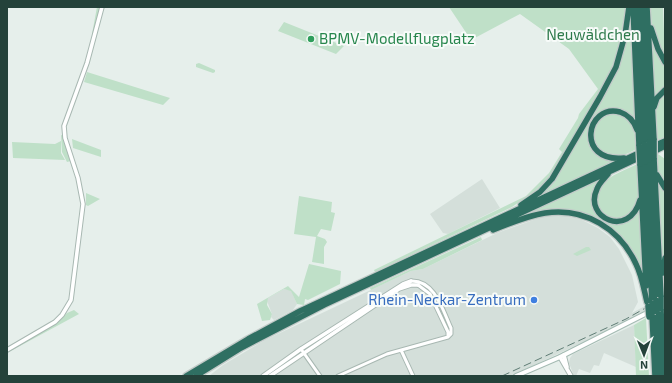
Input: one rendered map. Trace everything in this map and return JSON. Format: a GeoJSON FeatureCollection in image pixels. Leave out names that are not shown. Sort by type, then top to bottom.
{"type":"FeatureCollection","features":[{"type":"Feature","properties":{"kind":"highway"},"geometry":{"type":"LineString","coordinates":[[496,220],[533,197],[547,185],[556,172],[616,67],[625,35],[628,7]]}},
{"type":"Feature","properties":{"kind":"highway"},"geometry":{"type":"LineString","coordinates":[[633,7],[639,140]]}},
{"type":"Feature","properties":{"kind":"highway"},"geometry":{"type":"LineString","coordinates":[[638,7],[654,300],[664,376]]}},
{"type":"Feature","properties":{"kind":"highway"},"geometry":{"type":"LineString","coordinates":[[609,172],[597,189],[594,197],[596,207],[604,218],[617,222],[627,219],[636,211],[642,194],[647,161],[643,7]]}},
{"type":"Feature","properties":{"kind":"highway"},"geometry":{"type":"LineString","coordinates":[[647,7],[652,111]]}},
{"type":"Feature","properties":{"kind":"highway"},"geometry":{"type":"LineString","coordinates":[[648,16],[655,42],[665,62]]}},
{"type":"Feature","properties":{"kind":"highway"},"geometry":{"type":"LineString","coordinates":[[646,143],[652,111],[657,98],[665,90]]}},
{"type":"Feature","properties":{"kind":"highway"},"geometry":{"type":"LineString","coordinates":[[628,158],[612,159],[603,156],[598,152],[591,141],[593,123],[606,113],[622,113],[633,122],[639,140],[646,143]]}},
{"type":"Feature","properties":{"kind":"highway"},"geometry":{"type":"LineString","coordinates":[[186,376],[248,339],[300,311],[665,141]]}},
{"type":"Feature","properties":{"kind":"highway"},"geometry":{"type":"LineString","coordinates":[[196,376],[299,317],[665,146]]}},
{"type":"Feature","properties":{"kind":"highway"},"geometry":{"type":"LineString","coordinates":[[647,161],[655,165]]}},
{"type":"Feature","properties":{"kind":"highway"},"geometry":{"type":"LineString","coordinates":[[655,165],[658,179],[665,188]]}},
{"type":"Feature","properties":{"kind":"highway"},"geometry":{"type":"LineString","coordinates":[[654,300],[655,165]]}},
{"type":"Feature","properties":{"kind":"highway"},"geometry":{"type":"LineString","coordinates":[[642,194],[654,300],[660,376]]}},
{"type":"Feature","properties":{"kind":"highway"},"geometry":{"type":"LineString","coordinates":[[469,238],[527,217],[547,213],[569,212],[588,217],[607,227],[626,246],[654,300]]}},
{"type":"Feature","properties":{"kind":"highway"},"geometry":{"type":"LineString","coordinates":[[654,300],[665,258]]}},
{"type":"Feature","properties":{"kind":"highway"},"geometry":{"type":"LineString","coordinates":[[655,312],[655,376]]}},
{"type":"Feature","properties":{"kind":"highway"},"geometry":{"type":"LineString","coordinates":[[201,376],[209,368]]}},
{"type":"Feature","properties":{"kind":"main road"},"geometry":{"type":"LineString","coordinates":[[516,376],[655,312],[665,303]]}},
{"type":"Feature","properties":{"kind":"street"},"geometry":{"type":"LineString","coordinates":[[7,350],[55,322],[62,315],[71,300],[83,204],[78,178],[65,138],[64,126],[67,115],[78,93],[102,7]]}},
{"type":"Feature","properties":{"kind":"street"},"geometry":{"type":"LineString","coordinates":[[263,376],[301,349],[403,284],[411,281],[423,282],[432,289],[451,328],[451,334],[448,337],[370,360],[338,376]]}},
{"type":"Feature","properties":{"kind":"street"},"geometry":{"type":"LineString","coordinates":[[270,376],[400,289],[411,285],[418,285],[430,294],[448,332],[448,337]]}},
{"type":"Feature","properties":{"kind":"street"},"geometry":{"type":"LineString","coordinates":[[301,349],[320,376]]}},
{"type":"Feature","properties":{"kind":"street"},"geometry":{"type":"LineString","coordinates":[[401,350],[413,376]]}},
{"type":"Feature","properties":{"kind":"street"},"geometry":{"type":"LineString","coordinates":[[562,356],[571,376]]}},
{"type":"Feature","properties":{"kind":"shaded area"},"geometry":{"type":"Polygon","coordinates":[[[482,179],[500,208],[448,234],[443,233],[430,214],[482,179]]]}},
{"type":"Feature","properties":{"kind":"shaded area"},"geometry":{"type":"Polygon","coordinates":[[[565,216],[580,219],[598,228],[610,237],[619,249],[632,275],[638,302],[632,313],[665,295],[665,300],[634,318],[511,376],[209,376],[223,365],[265,340],[411,271],[423,269],[497,233],[539,218],[565,216]]]}},
{"type":"Feature","properties":{"kind":"shaded area"},"geometry":{"type":"Polygon","coordinates":[[[284,289],[291,290],[297,304],[293,310],[274,320],[271,317],[272,314],[267,301],[268,298],[284,289]]]}},
{"type":"Feature","properties":{"kind":"shaded area"},"geometry":{"type":"Polygon","coordinates":[[[634,325],[636,367],[604,353],[599,366],[594,365],[590,373],[579,369],[576,376],[574,376],[569,363],[573,354],[634,325]]]}},
{"type":"Feature","properties":{"kind":"green space"},"geometry":{"type":"Polygon","coordinates":[[[97,7],[101,7],[94,33],[92,34],[97,7]]]}},
{"type":"Feature","properties":{"kind":"green space","name":"Neuwäldchen"},"geometry":{"type":"Polygon","coordinates":[[[449,7],[626,7],[618,50],[609,75],[560,162],[548,180],[512,207],[375,272],[374,270],[526,196],[549,173],[562,152],[559,149],[579,114],[598,89],[569,49],[520,14],[471,40],[449,7]]]}},
{"type":"Feature","properties":{"kind":"green space"},"geometry":{"type":"Polygon","coordinates":[[[631,7],[636,123],[615,109],[592,122],[589,136],[593,148],[602,157],[615,161],[530,201],[545,189],[613,76],[631,7]]]}},
{"type":"Feature","properties":{"kind":"green space"},"geometry":{"type":"Polygon","coordinates":[[[650,7],[663,7],[665,58],[653,31],[650,7]]]}},
{"type":"Feature","properties":{"kind":"green space","name":"BPMV-Modellflugplatz"},"geometry":{"type":"Polygon","coordinates":[[[284,22],[344,46],[336,54],[278,31],[284,22]]]}},
{"type":"Feature","properties":{"kind":"green space"},"geometry":{"type":"Polygon","coordinates":[[[651,37],[665,64],[665,137],[657,140],[651,37]]]}},
{"type":"Feature","properties":{"kind":"green space"},"geometry":{"type":"Polygon","coordinates":[[[199,63],[215,70],[215,72],[213,73],[196,67],[196,64],[199,63]]]}},
{"type":"Feature","properties":{"kind":"green space"},"geometry":{"type":"Polygon","coordinates":[[[87,72],[170,98],[163,105],[84,82],[87,72]]]}},
{"type":"Feature","properties":{"kind":"green space"},"geometry":{"type":"Polygon","coordinates":[[[611,114],[624,117],[632,125],[637,149],[621,156],[615,156],[606,154],[596,145],[594,130],[603,118],[611,114]]]}},
{"type":"Feature","properties":{"kind":"green space"},"geometry":{"type":"Polygon","coordinates":[[[61,135],[64,136],[71,161],[67,162],[62,152],[61,135]]]}},
{"type":"Feature","properties":{"kind":"green space"},"geometry":{"type":"Polygon","coordinates":[[[72,139],[101,150],[101,157],[73,148],[72,139]]]}},
{"type":"Feature","properties":{"kind":"green space"},"geometry":{"type":"Polygon","coordinates":[[[61,141],[61,153],[65,160],[13,158],[12,142],[55,144],[61,141]]]}},
{"type":"Feature","properties":{"kind":"green space"},"geometry":{"type":"Polygon","coordinates":[[[658,154],[665,159],[665,185],[658,170],[658,154]]]}},
{"type":"Feature","properties":{"kind":"green space"},"geometry":{"type":"Polygon","coordinates":[[[637,164],[639,189],[638,199],[631,213],[624,218],[616,219],[608,216],[601,211],[597,204],[597,195],[602,185],[614,175],[637,164]]]}},
{"type":"Feature","properties":{"kind":"green space"},"geometry":{"type":"Polygon","coordinates":[[[602,179],[594,188],[592,198],[594,209],[601,219],[612,224],[618,224],[625,222],[640,213],[644,281],[615,232],[566,211],[508,222],[602,179]]]}},
{"type":"Feature","properties":{"kind":"green space"},"geometry":{"type":"Polygon","coordinates":[[[658,181],[665,189],[665,251],[662,265],[658,181]]]}},
{"type":"Feature","properties":{"kind":"green space"},"geometry":{"type":"Polygon","coordinates":[[[86,193],[100,199],[88,206],[86,205],[86,193]]]}},
{"type":"Feature","properties":{"kind":"green space"},"geometry":{"type":"Polygon","coordinates":[[[299,196],[332,202],[331,212],[335,213],[331,231],[321,229],[317,236],[325,239],[327,242],[324,247],[324,264],[312,262],[316,237],[294,234],[299,196]]]}},
{"type":"Feature","properties":{"kind":"green space"},"geometry":{"type":"Polygon","coordinates":[[[481,237],[482,240],[423,269],[411,271],[371,290],[370,288],[481,237]]]}},
{"type":"Feature","properties":{"kind":"green space"},"geometry":{"type":"Polygon","coordinates":[[[586,247],[589,247],[591,250],[577,256],[573,254],[586,247]]]}},
{"type":"Feature","properties":{"kind":"green space"},"geometry":{"type":"Polygon","coordinates":[[[309,264],[341,271],[340,284],[308,300],[305,299],[304,305],[297,304],[291,291],[284,289],[268,298],[267,305],[272,314],[270,320],[262,321],[257,304],[288,286],[299,297],[309,264]]]}},
{"type":"Feature","properties":{"kind":"green space"},"geometry":{"type":"Polygon","coordinates":[[[74,310],[79,314],[7,353],[7,351],[54,325],[67,313],[74,310]]]}},
{"type":"Feature","properties":{"kind":"green space"},"geometry":{"type":"Polygon","coordinates":[[[646,318],[649,376],[636,376],[634,325],[646,318]]]}},
{"type":"Feature","properties":{"kind":"railway"},"geometry":{"type":"LineString","coordinates":[[502,376],[626,319],[665,297]]}},
{"type":"Feature","properties":{"kind":"place","name":"BPMV-Modellflugplatz"},"geometry":{"type":"Point","coordinates":[311,39]}},
{"type":"Feature","properties":{"kind":"place","name":"Rhein-Neckar-Zentrum"},"geometry":{"type":"Point","coordinates":[534,300]}}]}
